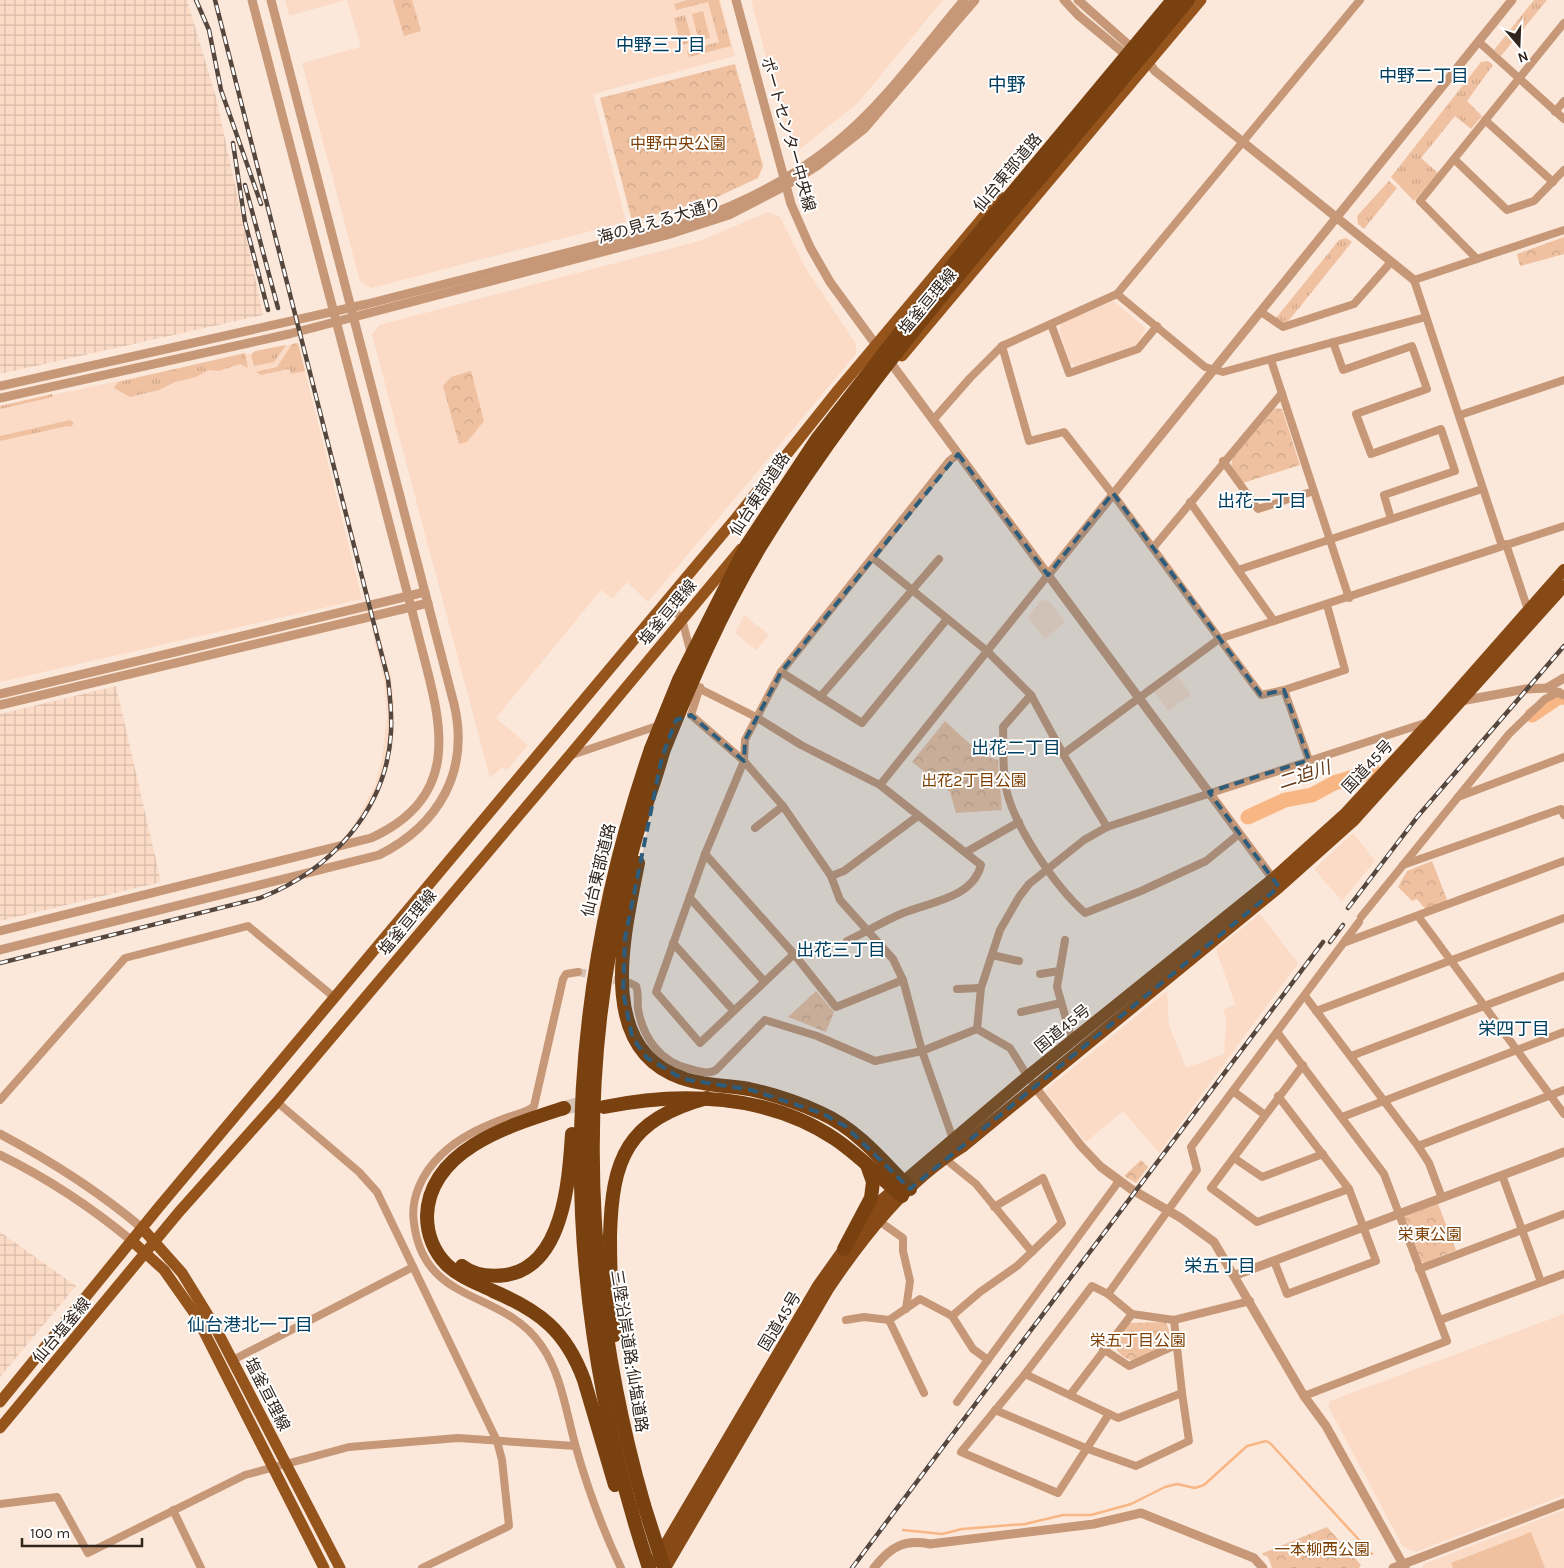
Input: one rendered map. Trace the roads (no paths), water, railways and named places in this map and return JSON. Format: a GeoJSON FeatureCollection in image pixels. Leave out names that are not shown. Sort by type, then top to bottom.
{"type":"FeatureCollection","features":[{"type":"Feature","properties":{"kind":"highway","name":"仙台東部道路"},"geometry":{"type":"LineString","coordinates":[[596,1105],[600,1022],[612,936],[635,840],[679,680],[726,583],[747,545],[817,439],[955,262],[1173,0]]}},
{"type":"Feature","properties":{"kind":"highway","name":"仙台東部道路"},"geometry":{"type":"LineString","coordinates":[[596,1105],[585,1042],[591,992],[609,896],[634,800],[659,753],[728,605],[759,549],[827,445],[899,349],[1188,0]]}},
{"type":"Feature","properties":{"kind":"highway","name":"国道45号"},"geometry":{"type":"LineString","coordinates":[[650,1568],[813,1294],[862,1224],[902,1189],[953,1139],[1031,1082],[1360,814],[1528,610],[1564,570]]}},
{"type":"Feature","properties":{"kind":"highway","name":"国道45号"},"geometry":{"type":"LineString","coordinates":[[664,1568],[828,1289],[856,1248],[879,1221],[902,1189],[962,1147],[1031,1082],[1072,1040],[1276,883],[1345,814],[1431,721],[1462,701],[1564,586]]}},
{"type":"Feature","properties":{"kind":"highway"},"geometry":{"type":"LineString","coordinates":[[659,753],[625,938],[622,969],[624,1009],[632,1037],[647,1058],[657,1066],[683,1079],[751,1090],[821,1113],[845,1126],[902,1189]]}},
{"type":"Feature","properties":{"kind":"highway"},"geometry":{"type":"LineString","coordinates":[[591,992],[579,1043],[566,1191],[558,1225],[540,1256],[522,1270],[510,1274],[486,1276],[470,1271],[456,1262],[440,1241],[435,1222],[437,1202],[447,1179],[456,1168],[482,1150],[564,1112],[502,1131],[460,1155],[448,1166],[436,1183],[430,1199],[427,1222],[433,1244],[447,1265],[470,1281],[530,1308],[553,1327],[571,1350],[635,1506]]}},
{"type":"Feature","properties":{"kind":"highway"},"geometry":{"type":"LineString","coordinates":[[596,1105],[722,1086]]}},
{"type":"Feature","properties":{"kind":"highway"},"geometry":{"type":"LineString","coordinates":[[596,1105],[661,1098],[707,1098],[732,1101],[785,1114],[817,1128],[902,1189]]}},
{"type":"Feature","properties":{"kind":"highway"},"geometry":{"type":"LineString","coordinates":[[644,1568],[614,1329],[610,1252],[613,1190],[620,1163],[626,1151],[642,1130],[666,1112],[707,1098]]}},
{"type":"Feature","properties":{"kind":"highway","name":"三陸沿岸道路;仙塩道路"},"geometry":{"type":"LineString","coordinates":[[596,1105],[595,1229],[605,1325],[635,1506],[650,1568]]}},
{"type":"Feature","properties":{"kind":"highway"},"geometry":{"type":"LineString","coordinates":[[844,1249],[873,1192],[866,1163]]}},
{"type":"Feature","properties":{"kind":"highway","name":"三陸沿岸道路;仙塩道路"},"geometry":{"type":"LineString","coordinates":[[635,1506],[664,1568]]}},
{"type":"Feature","properties":{"kind":"main road","name":"塩釜亘理線"},"geometry":{"type":"LineString","coordinates":[[324,1568],[195,1314],[164,1270],[132,1241],[736,518],[838,390],[1167,0]]}},
{"type":"Feature","properties":{"kind":"main road","name":"塩釜亘理線"},"geometry":{"type":"LineString","coordinates":[[147,1254],[570,756],[894,366],[1150,67],[1201,0]]}},
{"type":"Feature","properties":{"kind":"main road","name":"塩釜亘理線"},"geometry":{"type":"LineString","coordinates":[[142,1228],[156,1242],[196,1295],[233,1360],[340,1568]]}},
{"type":"Feature","properties":{"kind":"main road","name":"仙台塩釜線"},"geometry":{"type":"LineString","coordinates":[[0,1402],[132,1241]]}},
{"type":"Feature","properties":{"kind":"main road","name":"仙台塩釜線"},"geometry":{"type":"LineString","coordinates":[[0,1428],[147,1254]]}},
{"type":"Feature","properties":{"kind":"street"},"geometry":{"type":"LineString","coordinates":[[0,932],[353,844],[391,829],[424,796],[440,754],[440,723],[412,608],[252,0]]}},
{"type":"Feature","properties":{"kind":"street"},"geometry":{"type":"LineString","coordinates":[[0,950],[379,855],[408,839],[428,822],[443,798],[457,758],[458,722],[270,0]]}},
{"type":"Feature","properties":{"kind":"street","name":"ポートセンター中央線"},"geometry":{"type":"LineString","coordinates":[[736,0],[784,182],[801,226],[820,265],[852,314],[934,419],[1276,883]]}},
{"type":"Feature","properties":{"kind":"street"},"geometry":{"type":"LineString","coordinates":[[784,182],[858,123],[898,80],[964,0]]}},
{"type":"Feature","properties":{"kind":"street","name":"海の見える大通り"},"geometry":{"type":"LineString","coordinates":[[0,398],[336,322],[352,312],[695,228],[729,215],[784,182],[817,166],[864,129],[976,0]]}},
{"type":"Feature","properties":{"kind":"street"},"geometry":{"type":"LineString","coordinates":[[1064,0],[1414,280],[1460,416],[1482,489],[1528,610]]}},
{"type":"Feature","properties":{"kind":"street"},"geometry":{"type":"LineString","coordinates":[[1078,0],[1125,49]]}},
{"type":"Feature","properties":{"kind":"street"},"geometry":{"type":"LineString","coordinates":[[934,419],[970,378],[1002,346],[1117,294],[1360,0]]}},
{"type":"Feature","properties":{"kind":"street"},"geometry":{"type":"LineString","coordinates":[[880,785],[1113,493],[1512,0]]}},
{"type":"Feature","properties":{"kind":"street"},"geometry":{"type":"LineString","coordinates":[[1477,259],[1420,201],[1564,23]]}},
{"type":"Feature","properties":{"kind":"street"},"geometry":{"type":"LineString","coordinates":[[1479,42],[1564,120]]}},
{"type":"Feature","properties":{"kind":"street"},"geometry":{"type":"LineString","coordinates":[[1555,112],[1564,101]]}},
{"type":"Feature","properties":{"kind":"street"},"geometry":{"type":"LineString","coordinates":[[1485,120],[1553,182]]}},
{"type":"Feature","properties":{"kind":"street"},"geometry":{"type":"LineString","coordinates":[[1454,159],[1507,210],[1534,201],[1564,170]]}},
{"type":"Feature","properties":{"kind":"street"},"geometry":{"type":"LineString","coordinates":[[1414,280],[1564,230]]}},
{"type":"Feature","properties":{"kind":"street"},"geometry":{"type":"LineString","coordinates":[[1261,312],[1283,327],[1354,304],[1391,262]]}},
{"type":"Feature","properties":{"kind":"street"},"geometry":{"type":"LineString","coordinates":[[1117,294],[1213,371],[1223,372],[1426,317]]}},
{"type":"Feature","properties":{"kind":"street"},"geometry":{"type":"LineString","coordinates":[[0,386],[333,310],[352,312]]}},
{"type":"Feature","properties":{"kind":"street"},"geometry":{"type":"LineString","coordinates":[[1051,324],[1070,373],[1138,349],[1157,326]]}},
{"type":"Feature","properties":{"kind":"street"},"geometry":{"type":"LineString","coordinates":[[1334,342],[1343,370],[1412,346],[1427,388],[1356,414],[1370,454],[1441,429],[1455,471],[1384,495],[1391,518]]}},
{"type":"Feature","properties":{"kind":"street"},"geometry":{"type":"LineString","coordinates":[[1002,346],[1029,442],[1064,432],[1113,493],[1219,640],[1262,695],[1284,690],[1344,670],[1327,605]]}},
{"type":"Feature","properties":{"kind":"street"},"geometry":{"type":"LineString","coordinates":[[1271,360],[1349,598]]}},
{"type":"Feature","properties":{"kind":"street"},"geometry":{"type":"LineString","coordinates":[[1460,416],[1564,380]]}},
{"type":"Feature","properties":{"kind":"street"},"geometry":{"type":"LineString","coordinates":[[1153,548],[1282,393]]}},
{"type":"Feature","properties":{"kind":"street"},"geometry":{"type":"LineString","coordinates":[[794,954],[700,1043],[656,992],[705,854],[744,761],[745,740],[781,672],[949,461],[958,454]]}},
{"type":"Feature","properties":{"kind":"street"},"geometry":{"type":"LineString","coordinates":[[1223,462],[1258,509],[1314,491]]}},
{"type":"Feature","properties":{"kind":"street"},"geometry":{"type":"LineString","coordinates":[[1238,570],[1482,489]]}},
{"type":"Feature","properties":{"kind":"street"},"geometry":{"type":"LineString","coordinates":[[1190,502],[1274,621]]}},
{"type":"Feature","properties":{"kind":"street"},"geometry":{"type":"LineString","coordinates":[[1063,754],[1219,640],[1564,526]]}},
{"type":"Feature","properties":{"kind":"street"},"geometry":{"type":"LineString","coordinates":[[873,558],[987,651],[1031,695],[1063,754],[1107,827]]}},
{"type":"Feature","properties":{"kind":"street"},"geometry":{"type":"LineString","coordinates":[[820,698],[939,559]]}},
{"type":"Feature","properties":{"kind":"street"},"geometry":{"type":"LineString","coordinates":[[0,694],[425,592]]}},
{"type":"Feature","properties":{"kind":"street"},"geometry":{"type":"LineString","coordinates":[[665,602],[682,619],[700,689],[691,715]]}},
{"type":"Feature","properties":{"kind":"street"},"geometry":{"type":"LineString","coordinates":[[0,705],[428,603]]}},
{"type":"Feature","properties":{"kind":"street"},"geometry":{"type":"LineString","coordinates":[[781,672],[862,723],[947,619]]}},
{"type":"Feature","properties":{"kind":"street"},"geometry":{"type":"LineString","coordinates":[[1547,688],[1564,678]]}},
{"type":"Feature","properties":{"kind":"street"},"geometry":{"type":"LineString","coordinates":[[1462,701],[1526,689],[1547,688],[1562,694]]}},
{"type":"Feature","properties":{"kind":"street"},"geometry":{"type":"LineString","coordinates":[[700,689],[756,717],[800,745],[880,785],[981,865],[974,881],[941,902],[903,913],[847,941]]}},
{"type":"Feature","properties":{"kind":"street"},"geometry":{"type":"LineString","coordinates":[[1284,690],[1310,760]]}},
{"type":"Feature","properties":{"kind":"street"},"geometry":{"type":"LineString","coordinates":[[1108,1294],[1166,1210],[1197,1170],[1191,1147],[1360,920],[1509,734],[1545,700],[1562,694]]}},
{"type":"Feature","properties":{"kind":"street"},"geometry":{"type":"LineString","coordinates":[[1031,695],[1003,727],[1005,788],[1014,814],[1047,870],[1067,897],[1085,913],[1141,891],[1206,861],[1239,834]]}},
{"type":"Feature","properties":{"kind":"street"},"geometry":{"type":"LineString","coordinates":[[570,756],[691,715]]}},
{"type":"Feature","properties":{"kind":"street"},"geometry":{"type":"LineString","coordinates":[[691,715],[744,761],[783,806],[831,876],[840,900],[869,930],[893,959],[903,980],[922,1051],[953,1139]]}},
{"type":"Feature","properties":{"kind":"street"},"geometry":{"type":"LineString","coordinates":[[977,1029],[981,988],[1000,930],[1019,897],[1029,884],[1084,840],[1107,827],[1209,792],[1431,721]]}},
{"type":"Feature","properties":{"kind":"street"},"geometry":{"type":"LineString","coordinates":[[1457,797],[1564,757]]}},
{"type":"Feature","properties":{"kind":"street"},"geometry":{"type":"LineString","coordinates":[[755,828],[783,806]]}},
{"type":"Feature","properties":{"kind":"street"},"geometry":{"type":"LineString","coordinates":[[1403,865],[1562,808],[1564,815]]}},
{"type":"Feature","properties":{"kind":"street"},"geometry":{"type":"LineString","coordinates":[[831,876],[844,871],[918,816]]}},
{"type":"Feature","properties":{"kind":"street"},"geometry":{"type":"LineString","coordinates":[[966,852],[1020,822]]}},
{"type":"Feature","properties":{"kind":"street"},"geometry":{"type":"LineString","coordinates":[[705,854],[794,954],[836,1007],[903,980]]}},
{"type":"Feature","properties":{"kind":"street"},"geometry":{"type":"LineString","coordinates":[[1345,942],[1564,860]]}},
{"type":"Feature","properties":{"kind":"street"},"geometry":{"type":"LineString","coordinates":[[690,898],[764,981]]}},
{"type":"Feature","properties":{"kind":"street"},"geometry":{"type":"LineString","coordinates":[[1418,916],[1564,1114]]}},
{"type":"Feature","properties":{"kind":"street"},"geometry":{"type":"LineString","coordinates":[[1316,1011],[1564,918]]}},
{"type":"Feature","properties":{"kind":"street"},"geometry":{"type":"LineString","coordinates":[[0,1100],[125,958],[248,926],[334,997]]}},
{"type":"Feature","properties":{"kind":"street"},"geometry":{"type":"LineString","coordinates":[[1065,940],[1056,987],[1072,1040]]}},
{"type":"Feature","properties":{"kind":"street"},"geometry":{"type":"LineString","coordinates":[[673,943],[733,1010]]}},
{"type":"Feature","properties":{"kind":"street"},"geometry":{"type":"LineString","coordinates":[[992,955],[1019,961]]}},
{"type":"Feature","properties":{"kind":"street"},"geometry":{"type":"LineString","coordinates":[[1040,974],[1060,970]]}},
{"type":"Feature","properties":{"kind":"street"},"geometry":{"type":"LineString","coordinates":[[578,972],[566,974],[563,980],[534,1106],[469,1134],[441,1155],[432,1166],[416,1195],[413,1218],[422,1256],[440,1278],[455,1288],[515,1319],[540,1343],[555,1370],[575,1446],[602,1528],[621,1568]]}},
{"type":"Feature","properties":{"kind":"street"},"geometry":{"type":"LineString","coordinates":[[1351,1056],[1564,976]]}},
{"type":"Feature","properties":{"kind":"street"},"geometry":{"type":"LineString","coordinates":[[630,983],[636,986],[644,1031],[656,1050],[676,1065],[710,1073],[716,1070],[765,1020],[810,1033],[875,1061],[922,1051],[977,1029]]}},
{"type":"Feature","properties":{"kind":"street"},"geometry":{"type":"LineString","coordinates":[[957,988],[981,988]]}},
{"type":"Feature","properties":{"kind":"street"},"geometry":{"type":"LineString","coordinates":[[1305,996],[1418,1146],[1429,1163],[1442,1198]]}},
{"type":"Feature","properties":{"kind":"street"},"geometry":{"type":"LineString","coordinates":[[1021,1012],[1061,1003]]}},
{"type":"Feature","properties":{"kind":"street"},"geometry":{"type":"LineString","coordinates":[[977,1029],[1010,1048],[1031,1082],[1081,1146],[1101,1167],[1119,1181],[1197,1228],[1214,1242],[1236,1276],[1304,1396],[1326,1426],[1404,1566]]}},
{"type":"Feature","properties":{"kind":"street"},"geometry":{"type":"LineString","coordinates":[[1277,1032],[1384,1174],[1447,1341],[1304,1396]]}},
{"type":"Feature","properties":{"kind":"street"},"geometry":{"type":"LineString","coordinates":[[1342,1117],[1564,1032]]}},
{"type":"Feature","properties":{"kind":"street"},"geometry":{"type":"LineString","coordinates":[[1303,1065],[1211,1188],[1257,1222],[1349,1189]]}},
{"type":"Feature","properties":{"kind":"street"},"geometry":{"type":"LineString","coordinates":[[1418,1146],[1564,1090]]}},
{"type":"Feature","properties":{"kind":"street"},"geometry":{"type":"LineString","coordinates":[[1233,1091],[1265,1115]]}},
{"type":"Feature","properties":{"kind":"street"},"geometry":{"type":"LineString","coordinates":[[1274,1261],[1287,1294],[1376,1261],[1349,1189],[1278,1096]]}},
{"type":"Feature","properties":{"kind":"street"},"geometry":{"type":"LineString","coordinates":[[277,1102],[359,1172],[377,1192],[496,1441],[502,1460],[509,1526],[422,1568]]}},
{"type":"Feature","properties":{"kind":"street"},"geometry":{"type":"LineString","coordinates":[[0,1134],[75,1177],[107,1198],[142,1228]]}},
{"type":"Feature","properties":{"kind":"street"},"geometry":{"type":"LineString","coordinates":[[1236,1276],[1564,1152]]}},
{"type":"Feature","properties":{"kind":"street"},"geometry":{"type":"LineString","coordinates":[[1234,1158],[1262,1177],[1323,1154]]}},
{"type":"Feature","properties":{"kind":"street"},"geometry":{"type":"LineString","coordinates":[[0,1155],[68,1193],[106,1219],[132,1241]]}},
{"type":"Feature","properties":{"kind":"street"},"geometry":{"type":"LineString","coordinates":[[944,1158],[976,1184],[1032,1252]]}},
{"type":"Feature","properties":{"kind":"street"},"geometry":{"type":"LineString","coordinates":[[1502,1176],[1541,1282]]}},
{"type":"Feature","properties":{"kind":"street"},"geometry":{"type":"LineString","coordinates":[[952,1316],[1032,1252],[1062,1223],[1043,1178],[994,1207]]}},
{"type":"Feature","properties":{"kind":"street"},"geometry":{"type":"LineString","coordinates":[[957,1402],[1119,1181]]}},
{"type":"Feature","properties":{"kind":"street"},"geometry":{"type":"LineString","coordinates":[[1419,1269],[1564,1214]]}},
{"type":"Feature","properties":{"kind":"street"},"geometry":{"type":"LineString","coordinates":[[879,1221],[903,1238],[902,1251],[910,1281],[906,1308]]}},
{"type":"Feature","properties":{"kind":"street"},"geometry":{"type":"LineString","coordinates":[[233,1360],[413,1267]]}},
{"type":"Feature","properties":{"kind":"street"},"geometry":{"type":"LineString","coordinates":[[1440,1320],[1564,1274]]}},
{"type":"Feature","properties":{"kind":"street"},"geometry":{"type":"LineString","coordinates":[[1109,1414],[1058,1493],[961,1452],[1025,1374],[1092,1286],[1108,1294],[1132,1314],[1174,1320],[1250,1301]]}},
{"type":"Feature","properties":{"kind":"street"},"geometry":{"type":"LineString","coordinates":[[846,1320],[864,1317],[889,1320],[920,1299],[952,1316],[973,1349],[988,1360]]}},
{"type":"Feature","properties":{"kind":"street"},"geometry":{"type":"LineString","coordinates":[[1070,1395],[1103,1349],[1132,1314]]}},
{"type":"Feature","properties":{"kind":"street"},"geometry":{"type":"LineString","coordinates":[[889,1320],[924,1393]]}},
{"type":"Feature","properties":{"kind":"street"},"geometry":{"type":"LineString","coordinates":[[995,1410],[1088,1449],[1136,1466],[1189,1441],[1174,1320]]}},
{"type":"Feature","properties":{"kind":"street"},"geometry":{"type":"LineString","coordinates":[[1103,1349],[1130,1366],[1178,1344]]}},
{"type":"Feature","properties":{"kind":"street"},"geometry":{"type":"LineString","coordinates":[[1025,1374],[1118,1418],[1182,1393]]}},
{"type":"Feature","properties":{"kind":"street"},"geometry":{"type":"LineString","coordinates":[[0,1504],[57,1497],[88,1553],[245,1475],[349,1446],[458,1438],[575,1446]]}},
{"type":"Feature","properties":{"kind":"street"},"geometry":{"type":"LineString","coordinates":[[1393,1568],[1404,1566],[1564,1503]]}},
{"type":"Feature","properties":{"kind":"street"},"geometry":{"type":"LineString","coordinates":[[172,1510],[201,1568]]}},
{"type":"Feature","properties":{"kind":"street"},"geometry":{"type":"LineString","coordinates":[[874,1568],[886,1553],[895,1546],[904,1543],[930,1544],[1094,1524],[1141,1513],[1254,1558],[1263,1568]]}},
{"type":"Feature","properties":{"kind":"waterway","name":"二迫川"},"geometry":{"type":"LineString","coordinates":[[1532,715],[1557,698],[1564,697]]}},
{"type":"Feature","properties":{"kind":"waterway","name":"二迫川"},"geometry":{"type":"LineString","coordinates":[[1248,817],[1285,800],[1312,795],[1334,783],[1373,771]]}},
{"type":"Feature","properties":{"kind":"waterway"},"geometry":{"type":"LineString","coordinates":[[903,1530],[942,1534],[962,1529],[1025,1524],[1063,1515],[1091,1515],[1131,1504],[1165,1487],[1177,1484],[1195,1488],[1204,1485],[1247,1446],[1266,1441],[1270,1443],[1372,1554]]}},
{"type":"Feature","properties":{"kind":"tunnel"},"geometry":{"type":"LineString","coordinates":[[578,972],[624,982]]}},
{"type":"Feature","properties":{"kind":"tunnel"},"geometry":{"type":"LineString","coordinates":[[564,1108],[604,1098]]}},
{"type":"Feature","properties":{"kind":"railway"},"geometry":{"type":"LineString","coordinates":[[196,0],[209,30],[221,90],[261,204]]}},
{"type":"Feature","properties":{"kind":"railway"},"geometry":{"type":"LineString","coordinates":[[0,963],[260,898],[286,886],[309,872],[331,854],[350,834],[366,812],[379,787],[387,760],[391,732],[391,705],[388,679],[215,0]]}},
{"type":"Feature","properties":{"kind":"railway"},"geometry":{"type":"LineString","coordinates":[[233,143],[245,222],[268,310]]}},
{"type":"Feature","properties":{"kind":"railway"},"geometry":{"type":"LineString","coordinates":[[245,185],[278,308]]}},
{"type":"Feature","properties":{"kind":"railway"},"geometry":{"type":"LineString","coordinates":[[1348,908],[1418,816],[1564,646]]}},
{"type":"Feature","properties":{"kind":"railway"},"geometry":{"type":"LineString","coordinates":[[1330,942],[1343,925]]}},
{"type":"Feature","properties":{"kind":"railway"},"geometry":{"type":"LineString","coordinates":[[852,1568],[1323,942]]}},
{"type":"Feature","properties":{"kind":"district","name":"中野三丁目"},"geometry":{"type":"Point","coordinates":[661,45]}},
{"type":"Feature","properties":{"kind":"district","name":"中野二丁目"},"geometry":{"type":"Point","coordinates":[1424,76]}},
{"type":"Feature","properties":{"kind":"district","name":"中野"},"geometry":{"type":"Point","coordinates":[1007,84]}},
{"type":"Feature","properties":{"kind":"district","name":"出花一丁目"},"geometry":{"type":"Point","coordinates":[1262,501]}},
{"type":"Feature","properties":{"kind":"district","name":"出花二丁目"},"geometry":{"type":"Point","coordinates":[1016,748]}},
{"type":"Feature","properties":{"kind":"district","name":"出花三丁目"},"geometry":{"type":"Point","coordinates":[841,950]}},
{"type":"Feature","properties":{"kind":"district","name":"栄四丁目"},"geometry":{"type":"Point","coordinates":[1514,1029]}},
{"type":"Feature","properties":{"kind":"district","name":"栄五丁目"},"geometry":{"type":"Point","coordinates":[1220,1266]}},
{"type":"Feature","properties":{"kind":"district","name":"仙台港北一丁目"},"geometry":{"type":"Point","coordinates":[250,1325]}},
{"type":"Feature","properties":{"kind":"park label","name":"中野中央公園"},"geometry":{"type":"Point","coordinates":[678,143]}},
{"type":"Feature","properties":{"kind":"park label","name":"出花2丁目公園"},"geometry":{"type":"Point","coordinates":[974,780]}},
{"type":"Feature","properties":{"kind":"park label","name":"栄東公園"},"geometry":{"type":"Point","coordinates":[1430,1234]}},
{"type":"Feature","properties":{"kind":"park label","name":"栄五丁目公園"},"geometry":{"type":"Point","coordinates":[1138,1340]}},
{"type":"Feature","properties":{"kind":"park label","name":"一本柳西公園"},"geometry":{"type":"Point","coordinates":[1322,1549]}}]}
